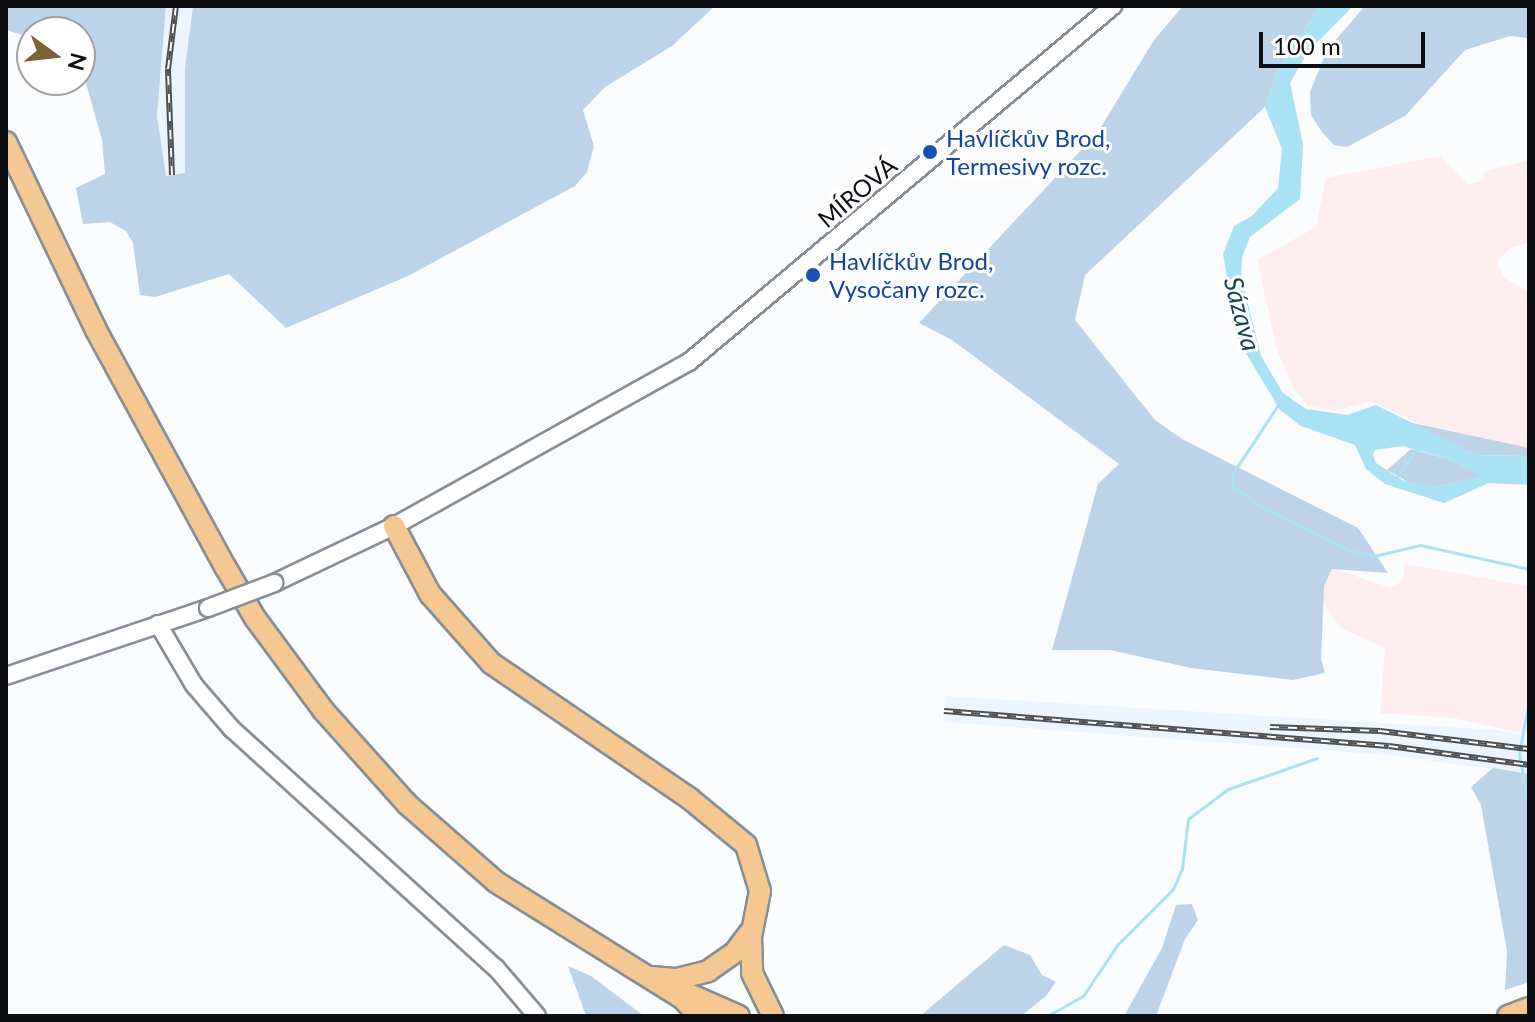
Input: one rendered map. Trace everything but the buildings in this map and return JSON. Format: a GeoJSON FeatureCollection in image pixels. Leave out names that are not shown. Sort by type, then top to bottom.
{"type":"FeatureCollection","features":[{"type":"Feature","properties":{"kind":"main road"},"geometry":{"type":"LineString","coordinates":[[9,148],[96,330],[226,568],[255,618],[323,710],[407,804],[496,882],[645,976],[699,1016]]}},
{"type":"Feature","properties":{"kind":"main road"},"geometry":{"type":"LineString","coordinates":[[394,526],[430,594],[491,663],[740,838],[760,881],[752,973],[773,1016]]}},
{"type":"Feature","properties":{"kind":"main road"},"geometry":{"type":"LineString","coordinates":[[645,976],[677,979],[708,971],[735,952],[754,925]]}},
{"type":"Feature","properties":{"kind":"main road"},"geometry":{"type":"LineString","coordinates":[[645,976],[739,1016]]}},
{"type":"Feature","properties":{"kind":"main road"},"geometry":{"type":"LineString","coordinates":[[1508,1016],[1529,1008]]}},
{"type":"Feature","properties":{"kind":"street","name":"MÍROVÁ"},"geometry":{"type":"LineString","coordinates":[[6,676],[274,583],[394,526],[703,351],[1113,6]]}},
{"type":"Feature","properties":{"kind":"street"},"geometry":{"type":"LineString","coordinates":[[158,624],[194,685],[232,729],[496,968],[537,1016]]}},
{"type":"Feature","properties":{"kind":"shaded area"},"geometry":{"type":"Polygon","coordinates":[[[6,6],[166,6],[157,116],[166,176],[185,173],[185,68],[193,6],[715,6],[672,46],[605,87],[583,110],[594,146],[587,172],[575,186],[408,276],[286,328],[229,274],[155,297],[140,295],[133,243],[126,231],[110,222],[83,224],[76,188],[105,174],[102,140],[90,96],[96,96],[96,16],[16,16],[16,33],[6,30],[6,6]]]}},
{"type":"Feature","properties":{"kind":"shaded area"},"geometry":{"type":"Polygon","coordinates":[[[166,6],[193,6],[185,68],[185,174],[165,176],[157,116],[166,6]]]}},
{"type":"Feature","properties":{"kind":"shaded area"},"geometry":{"type":"Polygon","coordinates":[[[1183,6],[1320,6],[1279,67],[1265,107],[1085,275],[1075,320],[1155,420],[1182,439],[1358,528],[1388,573],[1332,569],[1324,586],[1321,659],[1325,673],[1293,680],[1191,668],[1110,650],[1052,650],[1098,484],[1119,464],[952,340],[919,323],[1098,132],[1154,40],[1183,6]]]}},
{"type":"Feature","properties":{"kind":"shaded area"},"geometry":{"type":"Polygon","coordinates":[[[1365,6],[1529,6],[1529,38],[1510,36],[1465,50],[1405,116],[1347,147],[1334,145],[1311,115],[1310,92],[1327,50],[1365,6]]]}},
{"type":"Feature","properties":{"kind":"shaded area"},"geometry":{"type":"Polygon","coordinates":[[[1440,156],[1468,185],[1484,180],[1483,172],[1529,160],[1529,243],[1510,248],[1497,261],[1503,277],[1529,292],[1529,455],[1439,433],[1371,401],[1335,411],[1308,406],[1293,388],[1277,350],[1257,260],[1316,227],[1326,178],[1440,156]]]}},
{"type":"Feature","properties":{"kind":"shaded area"},"geometry":{"type":"Polygon","coordinates":[[[1403,421],[1529,448],[1529,456],[1477,455],[1403,421]]]}},
{"type":"Feature","properties":{"kind":"shaded area"},"geometry":{"type":"Polygon","coordinates":[[[1411,449],[1448,459],[1484,476],[1436,487],[1410,483],[1387,470],[1411,449]]]}},
{"type":"Feature","properties":{"kind":"shaded area"},"geometry":{"type":"Polygon","coordinates":[[[1405,564],[1529,586],[1529,735],[1453,718],[1380,713],[1385,648],[1341,628],[1313,590],[1332,568],[1391,588],[1403,580],[1405,564]]]}},
{"type":"Feature","properties":{"kind":"shaded area"},"geometry":{"type":"Polygon","coordinates":[[[945,696],[1497,730],[1529,736],[1529,774],[1387,755],[943,722],[945,696]]]}},
{"type":"Feature","properties":{"kind":"shaded area"},"geometry":{"type":"Polygon","coordinates":[[[1493,768],[1529,774],[1529,982],[1505,990],[1507,951],[1481,805],[1471,787],[1493,768]]]}},
{"type":"Feature","properties":{"kind":"shaded area"},"geometry":{"type":"Polygon","coordinates":[[[1192,904],[1198,920],[1185,939],[1156,1016],[1124,1016],[1162,948],[1176,905],[1192,904]]]}},
{"type":"Feature","properties":{"kind":"shaded area"},"geometry":{"type":"Polygon","coordinates":[[[1004,945],[1030,955],[1042,975],[1056,982],[1046,996],[1021,1016],[920,1016],[1004,945]]]}},
{"type":"Feature","properties":{"kind":"shaded area"},"geometry":{"type":"Polygon","coordinates":[[[568,966],[591,976],[644,1016],[586,1016],[568,966]]]}},
{"type":"Feature","properties":{"kind":"water","name":"Sázava"},"geometry":{"type":"Polygon","coordinates":[[[1320,6],[1353,6],[1307,53],[1290,83],[1303,144],[1300,199],[1250,237],[1242,257],[1241,276],[1261,356],[1283,393],[1306,409],[1347,415],[1376,405],[1477,455],[1529,456],[1529,485],[1489,483],[1444,503],[1385,484],[1366,469],[1355,445],[1301,426],[1280,410],[1238,340],[1223,254],[1234,226],[1252,216],[1278,188],[1282,149],[1265,107],[1279,67],[1320,6]],[[1403,446],[1375,450],[1373,455],[1376,463],[1402,480],[1436,487],[1483,476],[1448,459],[1403,446]]]}},
{"type":"Feature","properties":{"kind":"waterway"},"geometry":{"type":"LineString","coordinates":[[1278,405],[1233,473],[1232,486],[1265,509],[1349,550],[1374,556],[1420,545],[1529,569]]}},
{"type":"Feature","properties":{"kind":"waterway"},"geometry":{"type":"LineString","coordinates":[[1397,477],[1418,448]]}},
{"type":"Feature","properties":{"kind":"waterway"},"geometry":{"type":"LineString","coordinates":[[1529,700],[1519,754],[1529,806]]}},
{"type":"Feature","properties":{"kind":"waterway"},"geometry":{"type":"LineString","coordinates":[[1047,1016],[1083,996],[1118,944],[1173,889],[1182,869],[1188,819],[1228,789],[1317,758]]}},
{"type":"Feature","properties":{"kind":"railway"},"geometry":{"type":"LineString","coordinates":[[172,175],[168,69],[176,6]]}},
{"type":"Feature","properties":{"kind":"railway"},"geometry":{"type":"LineString","coordinates":[[944,711],[1389,746],[1529,765]]}},
{"type":"Feature","properties":{"kind":"railway"},"geometry":{"type":"LineString","coordinates":[[1270,727],[1380,731],[1529,749]]}},
{"type":"Feature","properties":{"kind":"place","name":"Havlíčkův Brod, Termesivy rozc."},"geometry":{"type":"Point","coordinates":[930,152]}},
{"type":"Feature","properties":{"kind":"place","name":"Havlíčkův Brod, Vysočany rozc."},"geometry":{"type":"Point","coordinates":[813,275]}}]}
